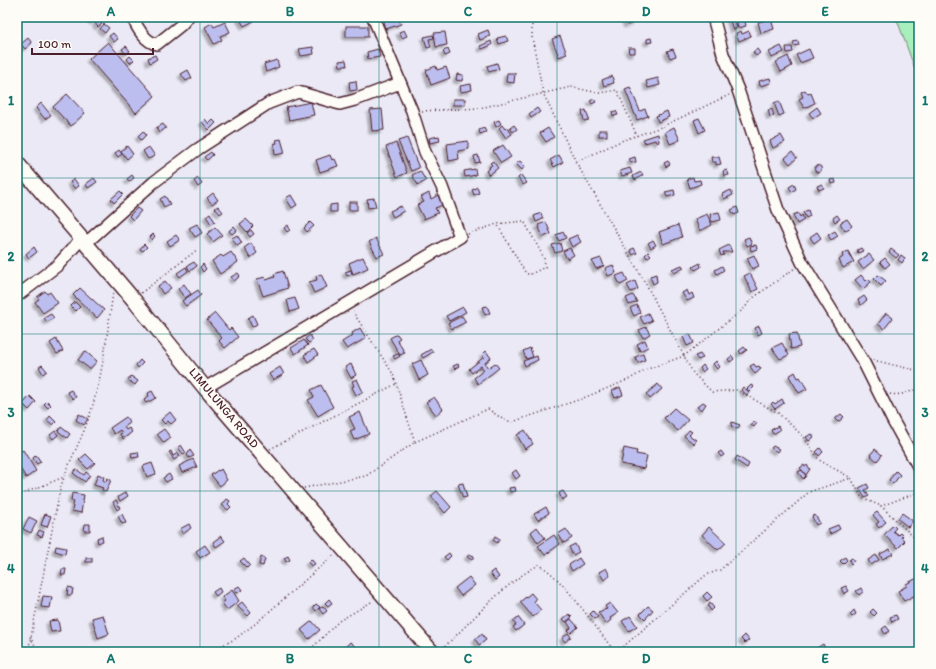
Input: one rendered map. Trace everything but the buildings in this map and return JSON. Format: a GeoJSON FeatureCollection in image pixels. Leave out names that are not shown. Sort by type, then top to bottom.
{"type":"FeatureCollection","features":[{"type":"Feature","properties":{"kind":"main road","name":"LIMULUNGA ROAD"},"geometry":{"type":"LineString","coordinates":[[17,163],[133,299],[204,388],[432,652]]}},
{"type":"Feature","properties":{"kind":"street"},"geometry":{"type":"LineString","coordinates":[[133,17],[135,23],[152,44],[157,44],[181,25],[188,17]]}},
{"type":"Feature","properties":{"kind":"street"},"geometry":{"type":"LineString","coordinates":[[204,388],[460,237],[442,187],[425,152],[412,111],[373,17]]}},
{"type":"Feature","properties":{"kind":"street"},"geometry":{"type":"LineString","coordinates":[[714,17],[723,54],[738,90],[778,210],[802,262],[860,356],[919,468]]}},
{"type":"Feature","properties":{"kind":"street"},"geometry":{"type":"LineString","coordinates":[[17,296],[58,265],[83,241],[154,182],[198,149],[269,103],[298,92],[340,104],[400,83]]}},
{"type":"Feature","properties":{"kind":"path"},"geometry":{"type":"LineString","coordinates":[[532,17],[532,37],[543,93],[576,162],[693,373],[712,392],[737,390],[778,413],[804,438],[818,460],[851,478],[862,498],[881,506],[919,542]]}},
{"type":"Feature","properties":{"kind":"path"},"geometry":{"type":"LineString","coordinates":[[412,111],[480,108],[571,87],[599,93],[617,90],[637,136]]}},
{"type":"Feature","properties":{"kind":"path"},"geometry":{"type":"LineString","coordinates":[[576,162],[621,141],[661,127],[738,90]]}},
{"type":"Feature","properties":{"kind":"path"},"geometry":{"type":"LineString","coordinates":[[460,237],[497,224],[524,221],[544,258],[545,267],[529,275],[497,224]]}},
{"type":"Feature","properties":{"kind":"path"},"geometry":{"type":"LineString","coordinates":[[133,299],[198,249]]}},
{"type":"Feature","properties":{"kind":"path"},"geometry":{"type":"LineString","coordinates":[[292,490],[366,476],[415,442],[488,409],[504,420],[512,422],[581,399],[630,379],[645,370],[684,356],[744,308],[750,300],[802,262]]}},
{"type":"Feature","properties":{"kind":"path"},"geometry":{"type":"LineString","coordinates":[[28,652],[64,477],[83,434],[101,376],[115,278]]}},
{"type":"Feature","properties":{"kind":"path"},"geometry":{"type":"LineString","coordinates":[[347,304],[393,374],[415,442]]}},
{"type":"Feature","properties":{"kind":"path"},"geometry":{"type":"LineString","coordinates":[[860,356],[919,371]]}},
{"type":"Feature","properties":{"kind":"path"},"geometry":{"type":"LineString","coordinates":[[261,453],[396,384]]}},
{"type":"Feature","properties":{"kind":"path"},"geometry":{"type":"LineString","coordinates":[[878,391],[895,395],[909,393],[919,388]]}},
{"type":"Feature","properties":{"kind":"path"},"geometry":{"type":"LineString","coordinates":[[17,496],[64,477]]}},
{"type":"Feature","properties":{"kind":"path"},"geometry":{"type":"LineString","coordinates":[[439,652],[492,600],[528,570],[539,565],[548,569],[561,583],[616,652],[706,575],[720,570],[809,492],[851,478]]}},
{"type":"Feature","properties":{"kind":"path"},"geometry":{"type":"LineString","coordinates":[[881,506],[919,492]]}},
{"type":"Feature","properties":{"kind":"path"},"geometry":{"type":"LineString","coordinates":[[217,648],[235,639],[255,624],[325,564],[342,547]]}},
{"type":"Feature","properties":{"kind":"path"},"geometry":{"type":"LineString","coordinates":[[308,652],[339,621],[383,595]]}},
{"type":"Feature","properties":{"kind":"path"},"geometry":{"type":"LineString","coordinates":[[30,637],[39,652]]}},
{"type":"Feature","properties":{"kind":"green space"},"geometry":{"type":"Polygon","coordinates":[[[896,17],[919,17],[919,80],[896,17]]]}}]}
